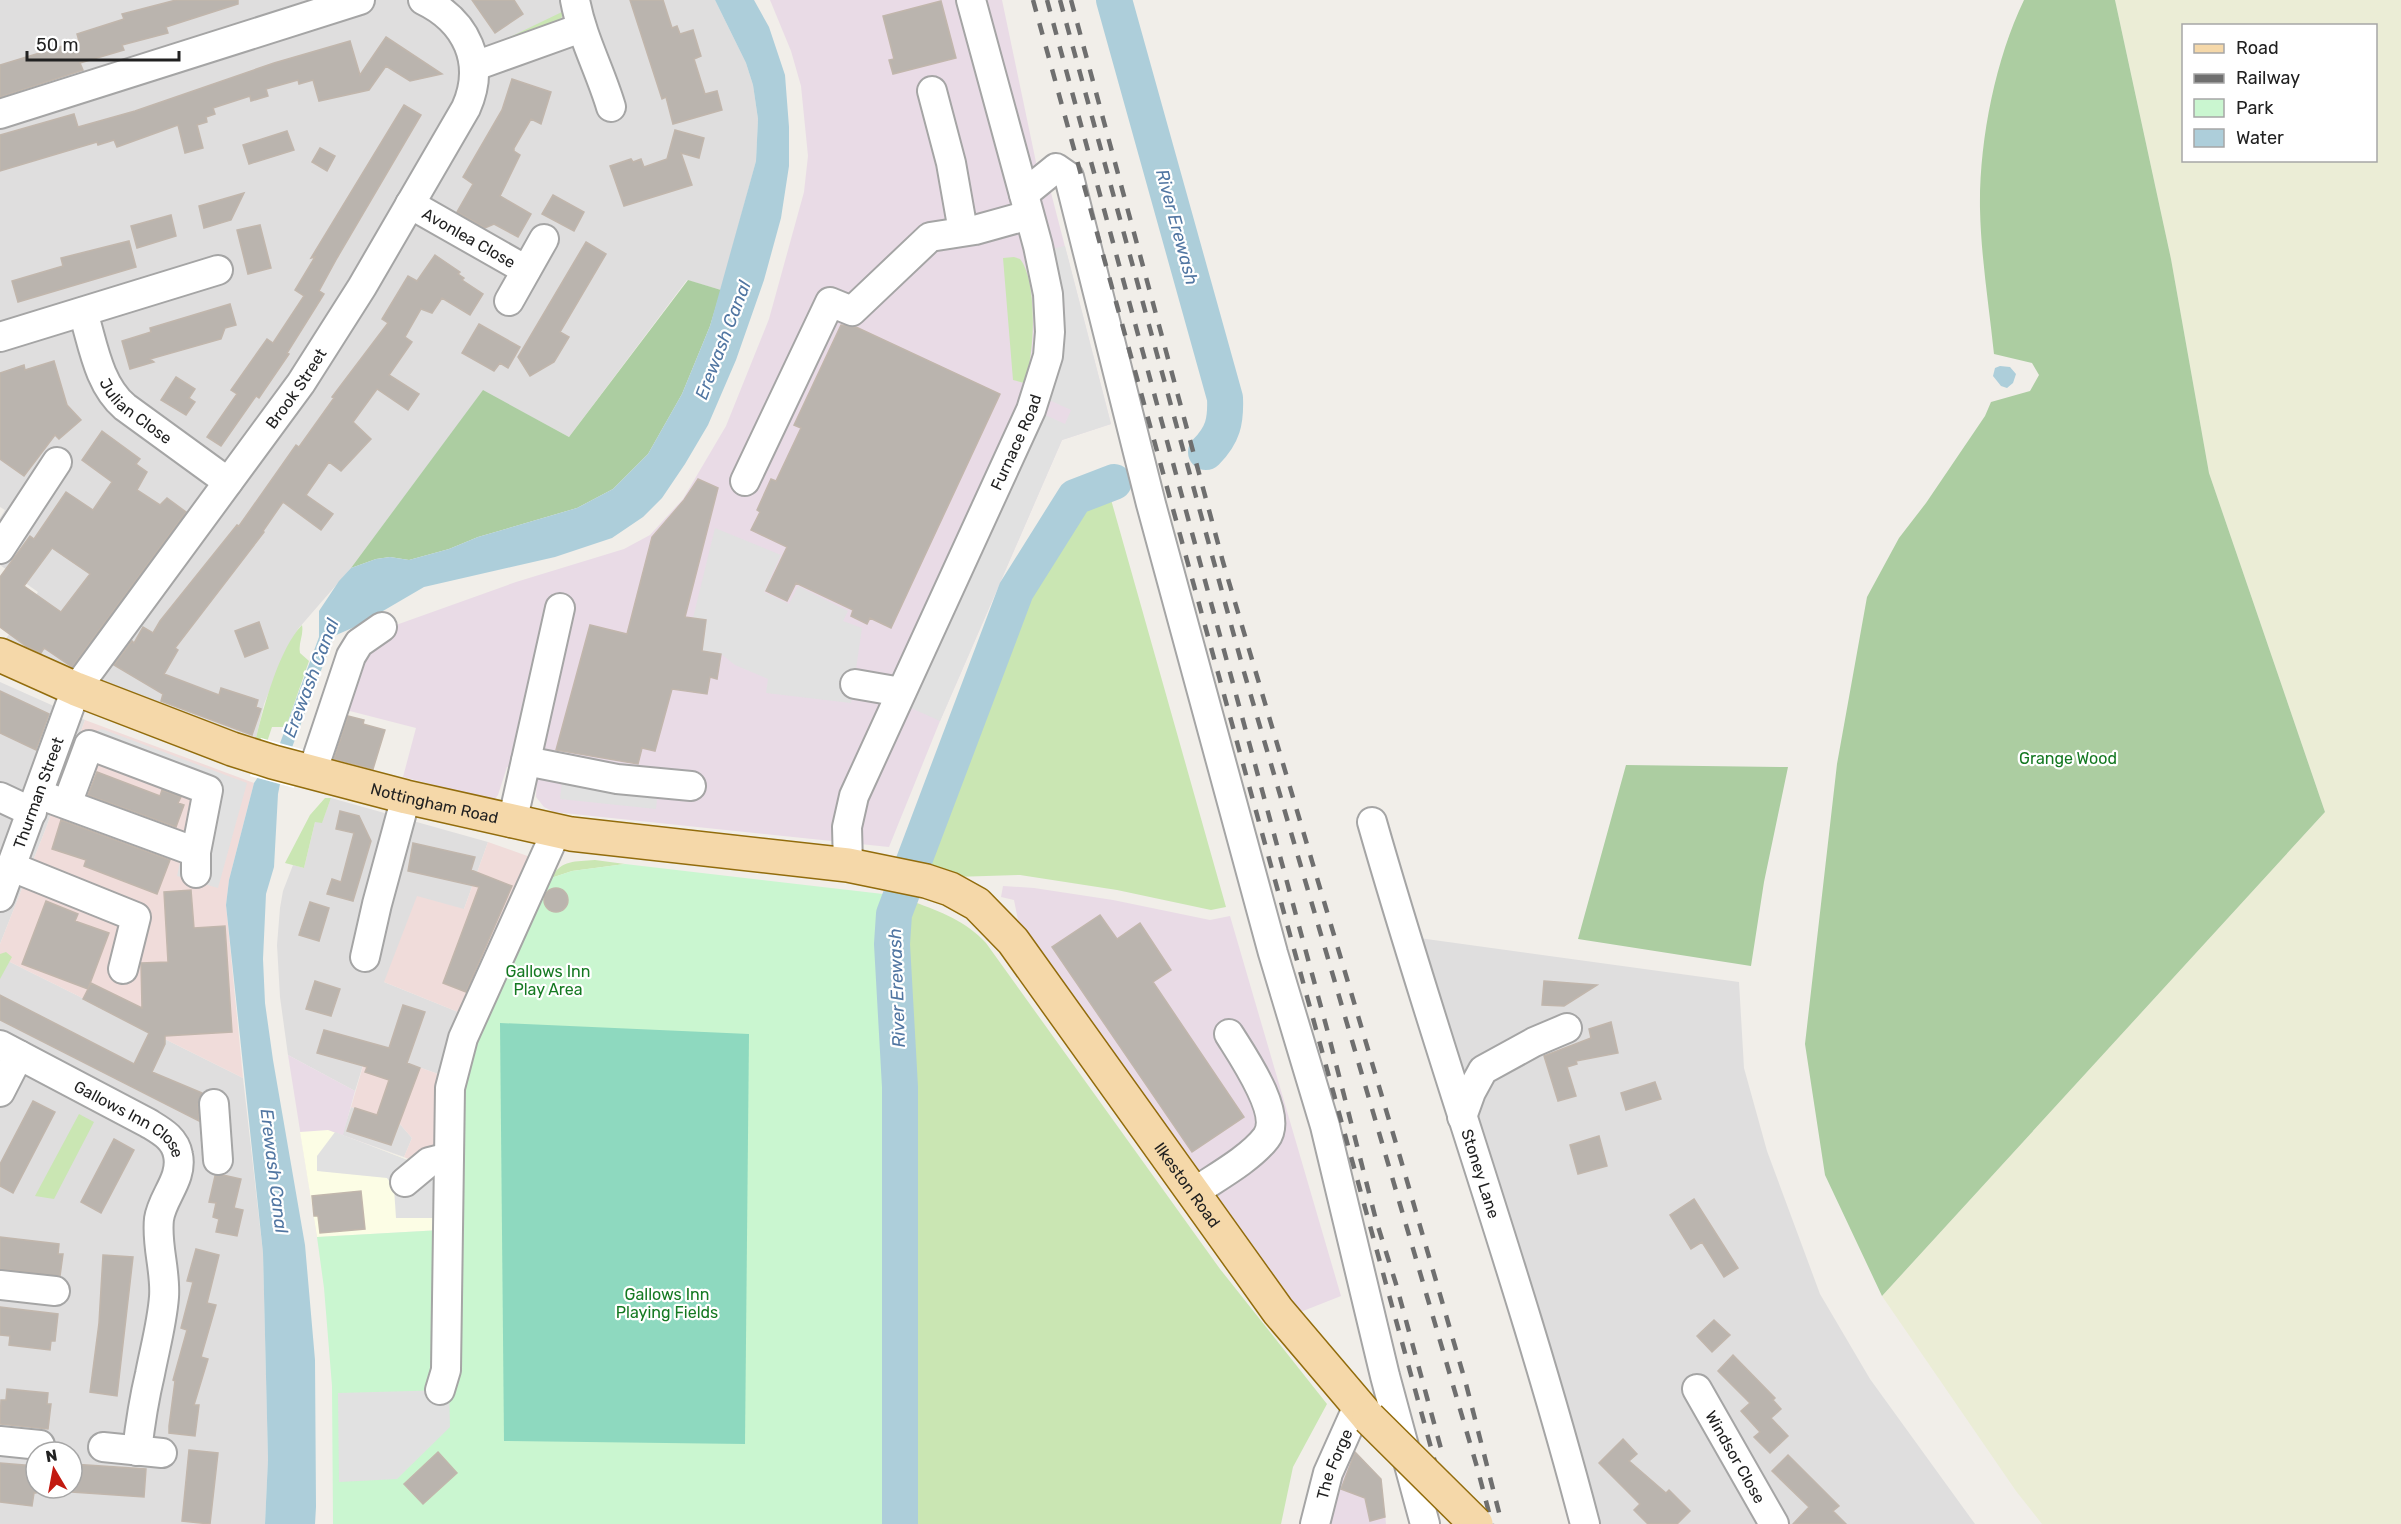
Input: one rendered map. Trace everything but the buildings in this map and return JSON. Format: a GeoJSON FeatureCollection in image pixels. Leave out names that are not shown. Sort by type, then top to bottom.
{"type":"FeatureCollection","features":[{"type":"Feature","properties":{"kind":"main road","name":"Nottingham Road"},"geometry":{"type":"LineString","coordinates":[[0,655],[76,689],[256,757],[512,823],[556,832],[848,865],[890,872]]}},
{"type":"Feature","properties":{"kind":"main road","name":"Ilkeston Road"},"geometry":{"type":"LineString","coordinates":[[890,872],[926,881],[967,898],[1002,928],[1284,1318],[1364,1412],[1476,1524]]}},
{"type":"Feature","properties":{"kind":"street"},"geometry":{"type":"LineString","coordinates":[[0,114],[360,0]]}},
{"type":"Feature","properties":{"kind":"street"},"geometry":{"type":"LineString","coordinates":[[423,0],[435,6],[455,23],[468,45],[475,66],[581,28]]}},
{"type":"Feature","properties":{"kind":"street"},"geometry":{"type":"LineString","coordinates":[[575,0],[581,28],[613,90]]}},
{"type":"Feature","properties":{"kind":"street","name":"Furnace Road"},"geometry":{"type":"LineString","coordinates":[[848,865],[847,826],[855,767],[901,692],[1031,410],[1045,369],[1050,332],[1044,270],[971,0]]}},
{"type":"Feature","properties":{"kind":"street","name":"Brook Street"},"geometry":{"type":"LineString","coordinates":[[76,689],[306,374],[346,313],[466,108],[474,88],[475,66]]}},
{"type":"Feature","properties":{"kind":"street"},"geometry":{"type":"LineString","coordinates":[[932,91],[951,163],[963,231]]}},
{"type":"Feature","properties":{"kind":"street"},"geometry":{"type":"LineString","coordinates":[[746,481],[830,302],[852,310],[930,237],[963,231],[1027,205],[1056,168],[1069,177],[1161,538],[1273,953],[1325,1126],[1385,1376],[1425,1524]]}},
{"type":"Feature","properties":{"kind":"street","name":"Avonlea Close"},"geometry":{"type":"LineString","coordinates":[[410,204],[526,270]]}},
{"type":"Feature","properties":{"kind":"street","name":"Avonlea Close"},"geometry":{"type":"LineString","coordinates":[[509,301],[544,239]]}},
{"type":"Feature","properties":{"kind":"street"},"geometry":{"type":"LineString","coordinates":[[0,337],[83,312],[206,268]]}},
{"type":"Feature","properties":{"kind":"street","name":"Julian Close"},"geometry":{"type":"LineString","coordinates":[[83,312],[103,376],[113,395],[125,407],[228,482]]}},
{"type":"Feature","properties":{"kind":"street"},"geometry":{"type":"LineString","coordinates":[[0,549],[57,462]]}},
{"type":"Feature","properties":{"kind":"street"},"geometry":{"type":"LineString","coordinates":[[512,823],[560,608]]}},
{"type":"Feature","properties":{"kind":"street"},"geometry":{"type":"LineString","coordinates":[[306,771],[351,656],[359,643],[382,627]]}},
{"type":"Feature","properties":{"kind":"street"},"geometry":{"type":"LineString","coordinates":[[855,684],[901,692]]}},
{"type":"Feature","properties":{"kind":"street","name":"Thurman Street"},"geometry":{"type":"LineString","coordinates":[[0,897],[76,689]]}},
{"type":"Feature","properties":{"kind":"street"},"geometry":{"type":"LineString","coordinates":[[0,797],[35,803],[67,804],[196,863],[208,790],[89,745],[67,804]]}},
{"type":"Feature","properties":{"kind":"street"},"geometry":{"type":"LineString","coordinates":[[526,761],[617,779],[691,786]]}},
{"type":"Feature","properties":{"kind":"street"},"geometry":{"type":"LineString","coordinates":[[361,943],[406,797]]}},
{"type":"Feature","properties":{"kind":"street","name":"Stoney Lane"},"geometry":{"type":"LineString","coordinates":[[1372,822],[1403,930],[1507,1256],[1585,1524]]}},
{"type":"Feature","properties":{"kind":"street"},"geometry":{"type":"LineString","coordinates":[[440,1390],[446,1370],[450,1088],[463,1038],[556,832]]}},
{"type":"Feature","properties":{"kind":"street"},"geometry":{"type":"LineString","coordinates":[[12,867],[136,917],[123,969]]}},
{"type":"Feature","properties":{"kind":"street"},"geometry":{"type":"LineString","coordinates":[[1462,1117],[1471,1092],[1483,1070],[1534,1042],[1567,1028]]}},
{"type":"Feature","properties":{"kind":"street"},"geometry":{"type":"LineString","coordinates":[[1192,1193],[1245,1157],[1268,1137],[1271,1127],[1259,1083],[1229,1034]]}},
{"type":"Feature","properties":{"kind":"street"},"geometry":{"type":"LineString","coordinates":[[0,1092],[9,1050]]}},
{"type":"Feature","properties":{"kind":"street","name":"Gallows Inn Close"},"geometry":{"type":"LineString","coordinates":[[9,1050],[154,1127],[169,1136],[177,1148],[179,1165],[177,1175],[159,1219],[164,1274],[163,1310],[144,1401],[150,1452],[103,1447]]}},
{"type":"Feature","properties":{"kind":"street"},"geometry":{"type":"LineString","coordinates":[[177,1148],[217,1148],[214,1104]]}},
{"type":"Feature","properties":{"kind":"street"},"geometry":{"type":"LineString","coordinates":[[405,1182],[429,1162],[449,1156]]}},
{"type":"Feature","properties":{"kind":"street"},"geometry":{"type":"LineString","coordinates":[[0,1285],[55,1291]]}},
{"type":"Feature","properties":{"kind":"street","name":"Windsor Close"},"geometry":{"type":"LineString","coordinates":[[1697,1389],[1774,1524]]}},
{"type":"Feature","properties":{"kind":"street","name":"The Forge"},"geometry":{"type":"LineString","coordinates":[[1315,1524],[1328,1473],[1364,1412]]}},
{"type":"Feature","properties":{"kind":"street"},"geometry":{"type":"LineString","coordinates":[[0,1441],[24,1444]]}},
{"type":"Feature","properties":{"kind":"shaded area"},"geometry":{"type":"Polygon","coordinates":[[[0,0],[715,0],[746,63],[753,85],[758,119],[756,161],[721,290],[687,280],[569,437],[483,391],[351,568],[298,629],[264,704],[255,742],[3,643],[38,592],[0,565],[0,518],[5,510],[0,507],[0,0]]]}},
{"type":"Feature","properties":{"kind":"shaded area"},"geometry":{"type":"Polygon","coordinates":[[[770,0],[1002,0],[1037,167],[1049,185],[1111,424],[1062,440],[940,721],[889,847],[554,812],[544,807],[536,797],[537,778],[507,767],[498,795],[494,800],[403,777],[416,728],[342,709],[368,651],[378,648],[382,635],[396,625],[516,582],[624,549],[650,535],[683,499],[726,426],[769,319],[804,192],[808,156],[801,86],[791,51],[770,0]]]}},
{"type":"Feature","properties":{"kind":"shaded area"},"geometry":{"type":"Polygon","coordinates":[[[2115,0],[2401,0],[2401,1524],[2042,1524],[2016,1491],[1882,1296],[2325,812],[2209,473],[2171,259],[2115,0]]]}},
{"type":"Feature","properties":{"kind":"shaded area"},"geometry":{"type":"Polygon","coordinates":[[[1065,246],[1111,424],[1062,440],[940,721],[911,708],[1043,414],[1065,424],[1071,410],[1049,400],[1061,353],[1065,307],[1052,249],[1065,246]]]}},
{"type":"Feature","properties":{"kind":"shaded area"},"geometry":{"type":"Polygon","coordinates":[[[715,528],[781,555],[764,592],[789,604],[798,586],[848,611],[843,621],[862,628],[851,703],[766,693],[768,679],[735,665],[721,654],[702,651],[706,620],[693,618],[715,528]]]}},
{"type":"Feature","properties":{"kind":"shaded area"},"geometry":{"type":"Polygon","coordinates":[[[0,682],[85,720],[46,828],[0,944],[0,682]]]}},
{"type":"Feature","properties":{"kind":"shaded area"},"geometry":{"type":"Polygon","coordinates":[[[85,720],[254,783],[229,880],[226,905],[243,1078],[0,957],[0,944],[46,828],[85,720]]]}},
{"type":"Feature","properties":{"kind":"shaded area"},"geometry":{"type":"Polygon","coordinates":[[[102,729],[247,783],[218,888],[177,876],[196,791],[82,736],[102,729]]]}},
{"type":"Feature","properties":{"kind":"shaded area"},"geometry":{"type":"Polygon","coordinates":[[[562,781],[658,790],[656,809],[560,799],[562,781]]]}},
{"type":"Feature","properties":{"kind":"shaded area"},"geometry":{"type":"Polygon","coordinates":[[[331,798],[488,842],[464,909],[384,982],[463,1014],[441,1075],[368,1049],[355,1091],[288,1055],[280,997],[277,945],[280,908],[283,891],[293,865],[304,868],[315,822],[322,822],[331,798]]]}},
{"type":"Feature","properties":{"kind":"shaded area"},"geometry":{"type":"Polygon","coordinates":[[[488,842],[533,858],[463,1014],[384,982],[417,896],[464,909],[488,842]]]}},
{"type":"Feature","properties":{"kind":"shaded area"},"geometry":{"type":"Polygon","coordinates":[[[1003,886],[1034,888],[1113,900],[1210,920],[1230,916],[1341,1296],[1298,1313],[1020,930],[1014,900],[1001,897],[1003,886]]]}},
{"type":"Feature","properties":{"kind":"shaded area"},"geometry":{"type":"Polygon","coordinates":[[[1419,938],[1739,982],[1744,1068],[1767,1151],[1820,1294],[1870,1379],[1975,1524],[1594,1524],[1419,938]]]}},
{"type":"Feature","properties":{"kind":"shaded area"},"geometry":{"type":"Polygon","coordinates":[[[0,957],[243,1078],[263,1253],[268,1459],[265,1524],[0,1524],[0,957]]]}},
{"type":"Feature","properties":{"kind":"shaded area"},"geometry":{"type":"Polygon","coordinates":[[[368,1049],[441,1075],[440,1149],[418,1163],[404,1157],[412,1138],[399,1123],[351,1107],[368,1049]]]}},
{"type":"Feature","properties":{"kind":"shaded area"},"geometry":{"type":"Polygon","coordinates":[[[288,1055],[355,1091],[343,1135],[418,1163],[317,1237],[288,1055]]]}},
{"type":"Feature","properties":{"kind":"shaded area"},"geometry":{"type":"Polygon","coordinates":[[[351,1107],[399,1123],[412,1138],[404,1157],[342,1135],[351,1107]]]}},
{"type":"Feature","properties":{"kind":"shaded area"},"geometry":{"type":"Polygon","coordinates":[[[328,1130],[418,1163],[440,1149],[440,1230],[317,1237],[300,1132],[328,1130]]]}},
{"type":"Feature","properties":{"kind":"shaded area"},"geometry":{"type":"Polygon","coordinates":[[[335,1132],[434,1170],[435,1218],[396,1218],[394,1188],[387,1178],[317,1171],[317,1156],[335,1132]]]}},
{"type":"Feature","properties":{"kind":"shaded area"},"geometry":{"type":"Polygon","coordinates":[[[449,1390],[450,1427],[397,1479],[339,1482],[338,1393],[449,1390]]]}},
{"type":"Feature","properties":{"kind":"shaded area"},"geometry":{"type":"Polygon","coordinates":[[[1350,1447],[1381,1479],[1386,1524],[1323,1524],[1350,1447]]]}},
{"type":"Feature","properties":{"kind":"green space","name":"Grange Wood"},"geometry":{"type":"Polygon","coordinates":[[[2024,0],[2115,0],[2171,259],[2209,473],[2325,812],[1882,1296],[1825,1175],[1805,1044],[1837,764],[1867,597],[1899,538],[1926,503],[1985,416],[1991,402],[2030,391],[2039,375],[2032,363],[1994,354],[1980,209],[1982,157],[1991,102],[2005,49],[2024,0]]]}},
{"type":"Feature","properties":{"kind":"green space"},"geometry":{"type":"Polygon","coordinates":[[[564,11],[560,21],[513,44],[510,37],[564,11]]]}},
{"type":"Feature","properties":{"kind":"green space"},"geometry":{"type":"Polygon","coordinates":[[[1003,258],[1020,259],[1026,270],[1032,301],[1031,356],[1024,383],[1013,380],[1003,258]]]}},
{"type":"Feature","properties":{"kind":"green space"},"geometry":{"type":"Polygon","coordinates":[[[688,280],[721,290],[710,326],[682,394],[648,454],[613,489],[577,508],[478,537],[449,549],[409,560],[390,557],[376,559],[351,568],[483,390],[569,437],[688,280]]]}},
{"type":"Feature","properties":{"kind":"green space"},"geometry":{"type":"Polygon","coordinates":[[[1110,496],[1226,907],[1211,910],[1117,890],[1020,875],[954,877],[929,871],[990,691],[1070,514],[1084,503],[1110,496]]]}},
{"type":"Feature","properties":{"kind":"green space"},"geometry":{"type":"Polygon","coordinates":[[[302,625],[300,653],[309,661],[286,727],[272,727],[267,742],[256,738],[268,695],[286,648],[302,625]]]}},
{"type":"Feature","properties":{"kind":"green space"},"geometry":{"type":"Polygon","coordinates":[[[1626,765],[1788,767],[1764,882],[1751,966],[1578,939],[1626,765]]]}},
{"type":"Feature","properties":{"kind":"green space"},"geometry":{"type":"Polygon","coordinates":[[[325,798],[331,798],[322,823],[315,822],[304,868],[285,863],[310,815],[325,798]]]}},
{"type":"Feature","properties":{"kind":"green space"},"geometry":{"type":"Polygon","coordinates":[[[595,860],[625,864],[572,871],[551,878],[564,864],[595,860]]]}},
{"type":"Feature","properties":{"kind":"green space","name":"Gallows Inn Playing Fields"},"geometry":{"type":"Polygon","coordinates":[[[625,864],[883,894],[876,936],[886,1078],[890,1524],[333,1524],[332,1386],[324,1288],[317,1237],[459,1229],[464,1065],[551,878],[572,871],[625,864]]]}},
{"type":"Feature","properties":{"kind":"green space"},"geometry":{"type":"Polygon","coordinates":[[[914,902],[962,923],[986,943],[1220,1269],[1327,1404],[1293,1467],[1281,1524],[911,1524],[911,1134],[905,964],[909,920],[914,902]]]}},
{"type":"Feature","properties":{"kind":"green space"},"geometry":{"type":"Polygon","coordinates":[[[6,952],[12,957],[0,979],[0,954],[6,952]]]}},
{"type":"Feature","properties":{"kind":"green space"},"geometry":{"type":"Polygon","coordinates":[[[500,1023],[749,1034],[745,1444],[504,1441],[500,1023]]]}},
{"type":"Feature","properties":{"kind":"green space"},"geometry":{"type":"Polygon","coordinates":[[[79,1114],[94,1122],[54,1199],[35,1196],[79,1114]]]}},
{"type":"Feature","properties":{"kind":"water","name":"Erewash Canal"},"geometry":{"type":"Polygon","coordinates":[[[715,0],[754,0],[769,27],[785,75],[789,166],[781,218],[764,280],[736,360],[708,425],[662,498],[643,517],[612,538],[555,557],[424,587],[359,625],[334,636],[282,774],[278,794],[274,867],[266,894],[263,959],[265,1003],[305,1245],[315,1360],[316,1507],[315,1524],[265,1524],[268,1459],[263,1253],[226,905],[229,880],[254,783],[279,746],[319,637],[319,611],[339,581],[351,568],[376,559],[390,557],[409,560],[577,508],[613,489],[648,454],[682,394],[710,326],[756,161],[758,119],[753,85],[746,63],[715,0]]]}},
{"type":"Feature","properties":{"kind":"water"},"geometry":{"type":"Polygon","coordinates":[[[2010,367],[2016,374],[2013,383],[2007,388],[2001,386],[1993,376],[1995,368],[2010,367]]]}},
{"type":"Feature","properties":{"kind":"pier"},"geometry":{"type":"Polygon","coordinates":[[[261,738],[305,750],[294,788],[250,776],[261,738]]]}},
{"type":"Feature","properties":{"kind":"waterway","name":"River Erewash"},"geometry":{"type":"LineString","coordinates":[[1114,0],[1225,398],[1225,414],[1220,434],[1206,452]]}},
{"type":"Feature","properties":{"kind":"waterway","name":"River Erewash"},"geometry":{"type":"LineString","coordinates":[[900,1524],[900,1087],[892,944],[894,914],[1016,591],[1075,497],[1114,482]]}},
{"type":"Feature","properties":{"kind":"railway"},"geometry":{"type":"LineString","coordinates":[[1033,0],[1452,1524]]}},
{"type":"Feature","properties":{"kind":"railway"},"geometry":{"type":"LineString","coordinates":[[1047,0],[1327,1029],[1376,1220],[1443,1456]]}},
{"type":"Feature","properties":{"kind":"railway"},"geometry":{"type":"LineString","coordinates":[[1060,0],[1244,672],[1492,1524]]}},
{"type":"Feature","properties":{"kind":"railway"},"geometry":{"type":"LineString","coordinates":[[1071,0],[1223,562],[1466,1384],[1502,1524]]}},
{"type":"Feature","properties":{"kind":"railway"},"geometry":{"type":"LineString","coordinates":[[1454,1496],[1462,1524]]}},
{"type":"Feature","properties":{"kind":"park label","name":"Gallows Inn Play Area"},"geometry":{"type":"Point","coordinates":[548,980]}}]}
